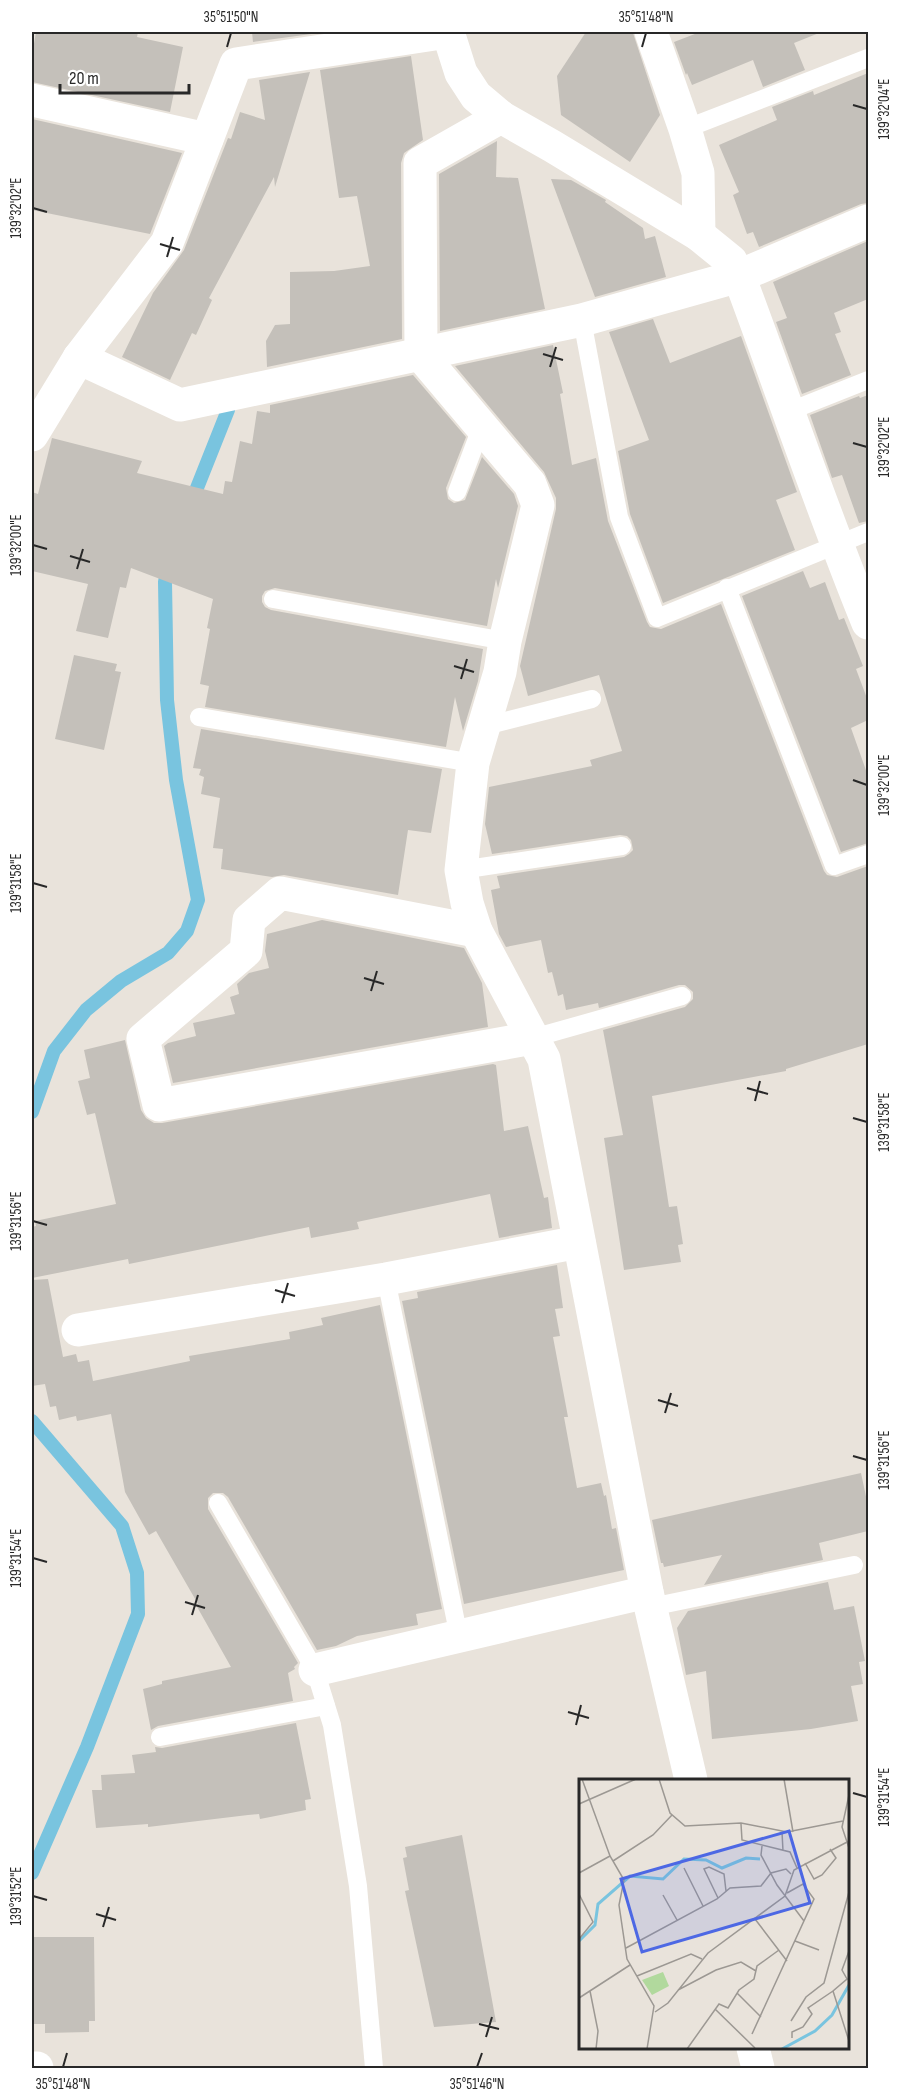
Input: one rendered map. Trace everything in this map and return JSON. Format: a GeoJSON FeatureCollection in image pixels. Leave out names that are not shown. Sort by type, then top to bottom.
{"type":"FeatureCollection","features":[{"type":"Feature","properties":{"kind":"street"},"geometry":{"type":"LineString","coordinates":[[32,435],[79,358],[167,243],[236,64],[448,32],[461,73],[476,96],[501,117],[699,235],[731,261],[739,276],[836,544],[868,622]]}},
{"type":"Feature","properties":{"kind":"street"},"geometry":{"type":"LineString","coordinates":[[651,32],[698,173],[699,235]]}},
{"type":"Feature","properties":{"kind":"street"},"geometry":{"type":"LineString","coordinates":[[32,100],[207,139]]}},
{"type":"Feature","properties":{"kind":"street"},"geometry":{"type":"LineString","coordinates":[[501,117],[420,163],[421,355],[530,484],[538,505],[500,672],[473,763],[461,870],[467,903],[476,932],[544,1059],[649,1599],[691,1779]]}},
{"type":"Feature","properties":{"kind":"street"},"geometry":{"type":"LineString","coordinates":[[79,358],[180,405],[582,320],[739,276],[868,221]]}},
{"type":"Feature","properties":{"kind":"street"},"geometry":{"type":"LineString","coordinates":[[476,932],[280,893],[249,920],[246,951],[143,1039],[159,1106],[533,1038]]}},
{"type":"Feature","properties":{"kind":"street"},"geometry":{"type":"LineString","coordinates":[[78,1330],[386,1279],[579,1242]]}},
{"type":"Feature","properties":{"kind":"street"},"geometry":{"type":"LineString","coordinates":[[315,1670],[459,1637],[649,1599]]}},
{"type":"Feature","properties":{"kind":"street"},"geometry":{"type":"LineString","coordinates":[[753,2049],[758,2068]]}},
{"type":"Feature","properties":{"kind":"street"},"geometry":{"type":"LineString","coordinates":[[32,2068],[37,2068]]}},
{"type":"Feature","properties":{"kind":"lane"},"geometry":{"type":"LineString","coordinates":[[685,129],[868,58]]}},
{"type":"Feature","properties":{"kind":"lane"},"geometry":{"type":"LineString","coordinates":[[582,320],[620,517],[657,618],[868,532]]}},
{"type":"Feature","properties":{"kind":"lane"},"geometry":{"type":"LineString","coordinates":[[789,411],[868,380]]}},
{"type":"Feature","properties":{"kind":"lane"},"geometry":{"type":"LineString","coordinates":[[457,492],[481,428]]}},
{"type":"Feature","properties":{"kind":"lane"},"geometry":{"type":"LineString","coordinates":[[727,588],[834,866],[868,854]]}},
{"type":"Feature","properties":{"kind":"lane"},"geometry":{"type":"LineString","coordinates":[[273,599],[505,642]]}},
{"type":"Feature","properties":{"kind":"lane"},"geometry":{"type":"LineString","coordinates":[[485,726],[592,699]]}},
{"type":"Feature","properties":{"kind":"lane"},"geometry":{"type":"LineString","coordinates":[[199,717],[473,763]]}},
{"type":"Feature","properties":{"kind":"lane"},"geometry":{"type":"LineString","coordinates":[[461,870],[622,846]]}},
{"type":"Feature","properties":{"kind":"lane"},"geometry":{"type":"LineString","coordinates":[[533,1038],[682,996]]}},
{"type":"Feature","properties":{"kind":"lane"},"geometry":{"type":"LineString","coordinates":[[386,1279],[459,1637]]}},
{"type":"Feature","properties":{"kind":"lane"},"geometry":{"type":"LineString","coordinates":[[218,1503],[315,1670],[332,1725],[358,1886],[374,2068]]}},
{"type":"Feature","properties":{"kind":"lane"},"geometry":{"type":"LineString","coordinates":[[649,1599],[854,1565]]}},
{"type":"Feature","properties":{"kind":"lane"},"geometry":{"type":"LineString","coordinates":[[160,1737],[326,1707]]}},
{"type":"Feature","properties":{"kind":"building"},"geometry":{"type":"Polygon","coordinates":[[[36,32],[138,32],[137,37],[183,47],[170,112],[32,82],[32,55],[36,32]]]}},
{"type":"Feature","properties":{"kind":"building"},"geometry":{"type":"Polygon","coordinates":[[[252,32],[326,32],[253,42],[252,32]]]}},
{"type":"Feature","properties":{"kind":"building"},"geometry":{"type":"Polygon","coordinates":[[[586,32],[633,33],[660,115],[630,162],[561,115],[557,76],[586,32]]]}},
{"type":"Feature","properties":{"kind":"building"},"geometry":{"type":"Polygon","coordinates":[[[700,32],[819,33],[794,43],[805,70],[763,87],[753,60],[692,85],[674,42],[700,32]]]}},
{"type":"Feature","properties":{"kind":"building"},"geometry":{"type":"Polygon","coordinates":[[[411,56],[423,140],[404,153],[401,163],[402,339],[267,367],[266,341],[275,325],[290,324],[290,272],[334,271],[370,266],[357,196],[339,198],[320,70],[411,56]]]}},
{"type":"Feature","properties":{"kind":"building"},"geometry":{"type":"Polygon","coordinates":[[[310,72],[275,187],[274,177],[209,298],[212,300],[196,335],[192,333],[170,380],[122,357],[153,293],[184,250],[228,138],[231,139],[240,112],[265,120],[259,80],[310,72]]]}},
{"type":"Feature","properties":{"kind":"building"},"geometry":{"type":"Polygon","coordinates":[[[868,73],[868,203],[759,247],[753,232],[747,234],[733,195],[739,192],[719,145],[777,120],[772,107],[813,91],[814,95],[868,73]]]}},
{"type":"Feature","properties":{"kind":"building"},"geometry":{"type":"Polygon","coordinates":[[[32,119],[182,153],[150,234],[32,210],[32,119]]]}},
{"type":"Feature","properties":{"kind":"building"},"geometry":{"type":"Polygon","coordinates":[[[497,141],[496,177],[518,178],[545,309],[440,331],[439,174],[497,141]]]}},
{"type":"Feature","properties":{"kind":"building"},"geometry":{"type":"Polygon","coordinates":[[[551,179],[571,180],[606,200],[605,202],[643,228],[645,239],[655,236],[666,277],[595,297],[551,179]]]}},
{"type":"Feature","properties":{"kind":"building"},"geometry":{"type":"Polygon","coordinates":[[[868,241],[868,299],[834,313],[841,332],[835,334],[851,375],[802,394],[776,322],[787,318],[773,282],[868,241]]]}},
{"type":"Feature","properties":{"kind":"building"},"geometry":{"type":"Polygon","coordinates":[[[653,319],[670,363],[741,336],[797,492],[776,500],[795,550],[663,603],[630,514],[618,451],[649,440],[609,332],[653,319]]]}},
{"type":"Feature","properties":{"kind":"building"},"geometry":{"type":"Polygon","coordinates":[[[553,345],[563,393],[560,394],[572,465],[596,458],[608,521],[650,627],[661,629],[721,604],[824,871],[827,875],[837,877],[868,866],[868,1044],[786,1069],[786,1071],[652,1096],[669,1207],[677,1206],[683,1244],[678,1245],[681,1262],[624,1270],[604,1138],[623,1135],[603,1030],[685,1007],[693,999],[693,992],[685,985],[679,985],[599,1008],[598,1003],[566,1010],[563,994],[558,996],[552,972],[548,973],[541,940],[506,947],[499,934],[491,890],[500,888],[497,876],[624,857],[633,850],[631,840],[627,836],[620,835],[492,854],[485,824],[489,787],[592,766],[590,760],[622,751],[599,675],[528,696],[520,666],[556,509],[556,498],[544,472],[455,366],[553,345]]]}},
{"type":"Feature","properties":{"kind":"building"},"geometry":{"type":"Polygon","coordinates":[[[413,375],[466,437],[446,488],[448,499],[454,503],[465,500],[482,457],[514,494],[518,506],[498,588],[496,579],[487,626],[275,588],[265,591],[262,602],[271,610],[483,649],[478,681],[463,731],[455,697],[446,747],[205,707],[209,686],[200,684],[213,599],[131,568],[126,588],[120,587],[108,638],[76,631],[88,584],[32,571],[32,492],[38,494],[52,438],[142,461],[137,473],[223,494],[225,481],[232,482],[240,441],[252,444],[257,411],[270,413],[270,405],[413,375]]]}},
{"type":"Feature","properties":{"kind":"building"},"geometry":{"type":"Polygon","coordinates":[[[868,395],[868,521],[859,523],[842,475],[832,478],[810,415],[859,396],[860,398],[868,395]]]}},
{"type":"Feature","properties":{"kind":"building"},"geometry":{"type":"Polygon","coordinates":[[[803,571],[810,588],[825,582],[839,620],[844,618],[863,666],[856,669],[868,701],[868,720],[851,728],[868,776],[868,843],[841,852],[742,596],[803,571]]]}},
{"type":"Feature","properties":{"kind":"building"},"geometry":{"type":"Polygon","coordinates":[[[74,655],[117,664],[115,671],[121,672],[104,750],[55,739],[74,655]]]}},
{"type":"Feature","properties":{"kind":"building"},"geometry":{"type":"Polygon","coordinates":[[[201,729],[442,769],[431,833],[408,830],[398,895],[284,875],[272,877],[221,869],[223,849],[213,848],[220,798],[201,794],[204,777],[199,775],[201,769],[193,768],[201,729]]]}},
{"type":"Feature","properties":{"kind":"building"},"geometry":{"type":"Polygon","coordinates":[[[322,920],[464,948],[482,983],[488,1027],[173,1083],[164,1046],[196,1036],[193,1023],[235,1014],[230,997],[239,994],[237,984],[249,973],[269,968],[265,951],[267,934],[322,920]]]}},
{"type":"Feature","properties":{"kind":"building"},"geometry":{"type":"Polygon","coordinates":[[[125,1040],[141,1110],[146,1118],[154,1123],[496,1065],[504,1131],[528,1126],[544,1198],[548,1197],[552,1228],[499,1238],[490,1194],[357,1222],[359,1229],[311,1238],[309,1227],[129,1264],[128,1259],[32,1278],[32,1227],[36,1226],[35,1221],[116,1204],[95,1113],[87,1115],[78,1081],[90,1078],[84,1050],[125,1040]]]}},
{"type":"Feature","properties":{"kind":"building"},"geometry":{"type":"Polygon","coordinates":[[[557,1265],[563,1308],[555,1309],[560,1336],[553,1337],[568,1417],[564,1417],[577,1488],[601,1483],[604,1496],[606,1495],[612,1529],[616,1528],[624,1570],[464,1604],[402,1301],[418,1298],[417,1292],[557,1265]]]}},
{"type":"Feature","properties":{"kind":"building"},"geometry":{"type":"Polygon","coordinates":[[[48,1279],[63,1357],[76,1354],[78,1362],[89,1360],[93,1381],[190,1361],[189,1356],[290,1339],[289,1332],[323,1325],[321,1318],[380,1305],[442,1609],[416,1614],[418,1625],[357,1636],[336,1646],[317,1650],[228,1497],[223,1493],[213,1493],[208,1498],[208,1509],[298,1663],[295,1669],[288,1673],[293,1701],[158,1726],[151,1730],[143,1689],[162,1684],[162,1681],[231,1667],[156,1531],[149,1535],[125,1492],[111,1414],[77,1421],[76,1416],[59,1420],[56,1406],[50,1407],[45,1384],[32,1386],[32,1280],[48,1279]]]}},
{"type":"Feature","properties":{"kind":"building"},"geometry":{"type":"Polygon","coordinates":[[[861,1473],[868,1506],[868,1531],[819,1543],[823,1560],[704,1585],[722,1555],[664,1567],[661,1563],[652,1520],[861,1473]]]}},
{"type":"Feature","properties":{"kind":"building"},"geometry":{"type":"Polygon","coordinates":[[[828,1582],[834,1610],[854,1606],[865,1661],[859,1662],[863,1684],[851,1686],[858,1721],[811,1729],[712,1739],[706,1671],[686,1675],[677,1628],[688,1611],[828,1582]]]}},
{"type":"Feature","properties":{"kind":"building"},"geometry":{"type":"Polygon","coordinates":[[[296,1723],[311,1799],[305,1800],[306,1810],[260,1819],[259,1814],[148,1827],[148,1824],[96,1828],[92,1790],[102,1790],[101,1775],[135,1773],[132,1755],[156,1752],[155,1747],[162,1748],[296,1723]]]}},
{"type":"Feature","properties":{"kind":"building"},"geometry":{"type":"Polygon","coordinates":[[[462,1835],[496,2022],[434,2027],[405,1891],[409,1890],[403,1858],[407,1857],[405,1847],[462,1835]]]}},
{"type":"Feature","properties":{"kind":"building"},"geometry":{"type":"Polygon","coordinates":[[[32,1937],[94,1937],[95,2021],[89,2021],[89,2032],[45,2033],[45,2024],[32,2024],[32,1937]]]}},
{"type":"Feature","properties":{"kind":"waterway"},"geometry":{"type":"LineString","coordinates":[[191,503],[228,410]]}},
{"type":"Feature","properties":{"kind":"waterway"},"geometry":{"type":"LineString","coordinates":[[32,1112],[54,1051],[86,1010],[121,981],[168,953],[187,931],[198,900],[176,780],[167,700],[165,582],[169,563]]}},
{"type":"Feature","properties":{"kind":"waterway"},"geometry":{"type":"LineString","coordinates":[[32,1421],[122,1526],[137,1573],[138,1614],[87,1747],[32,1873]]}}]}
